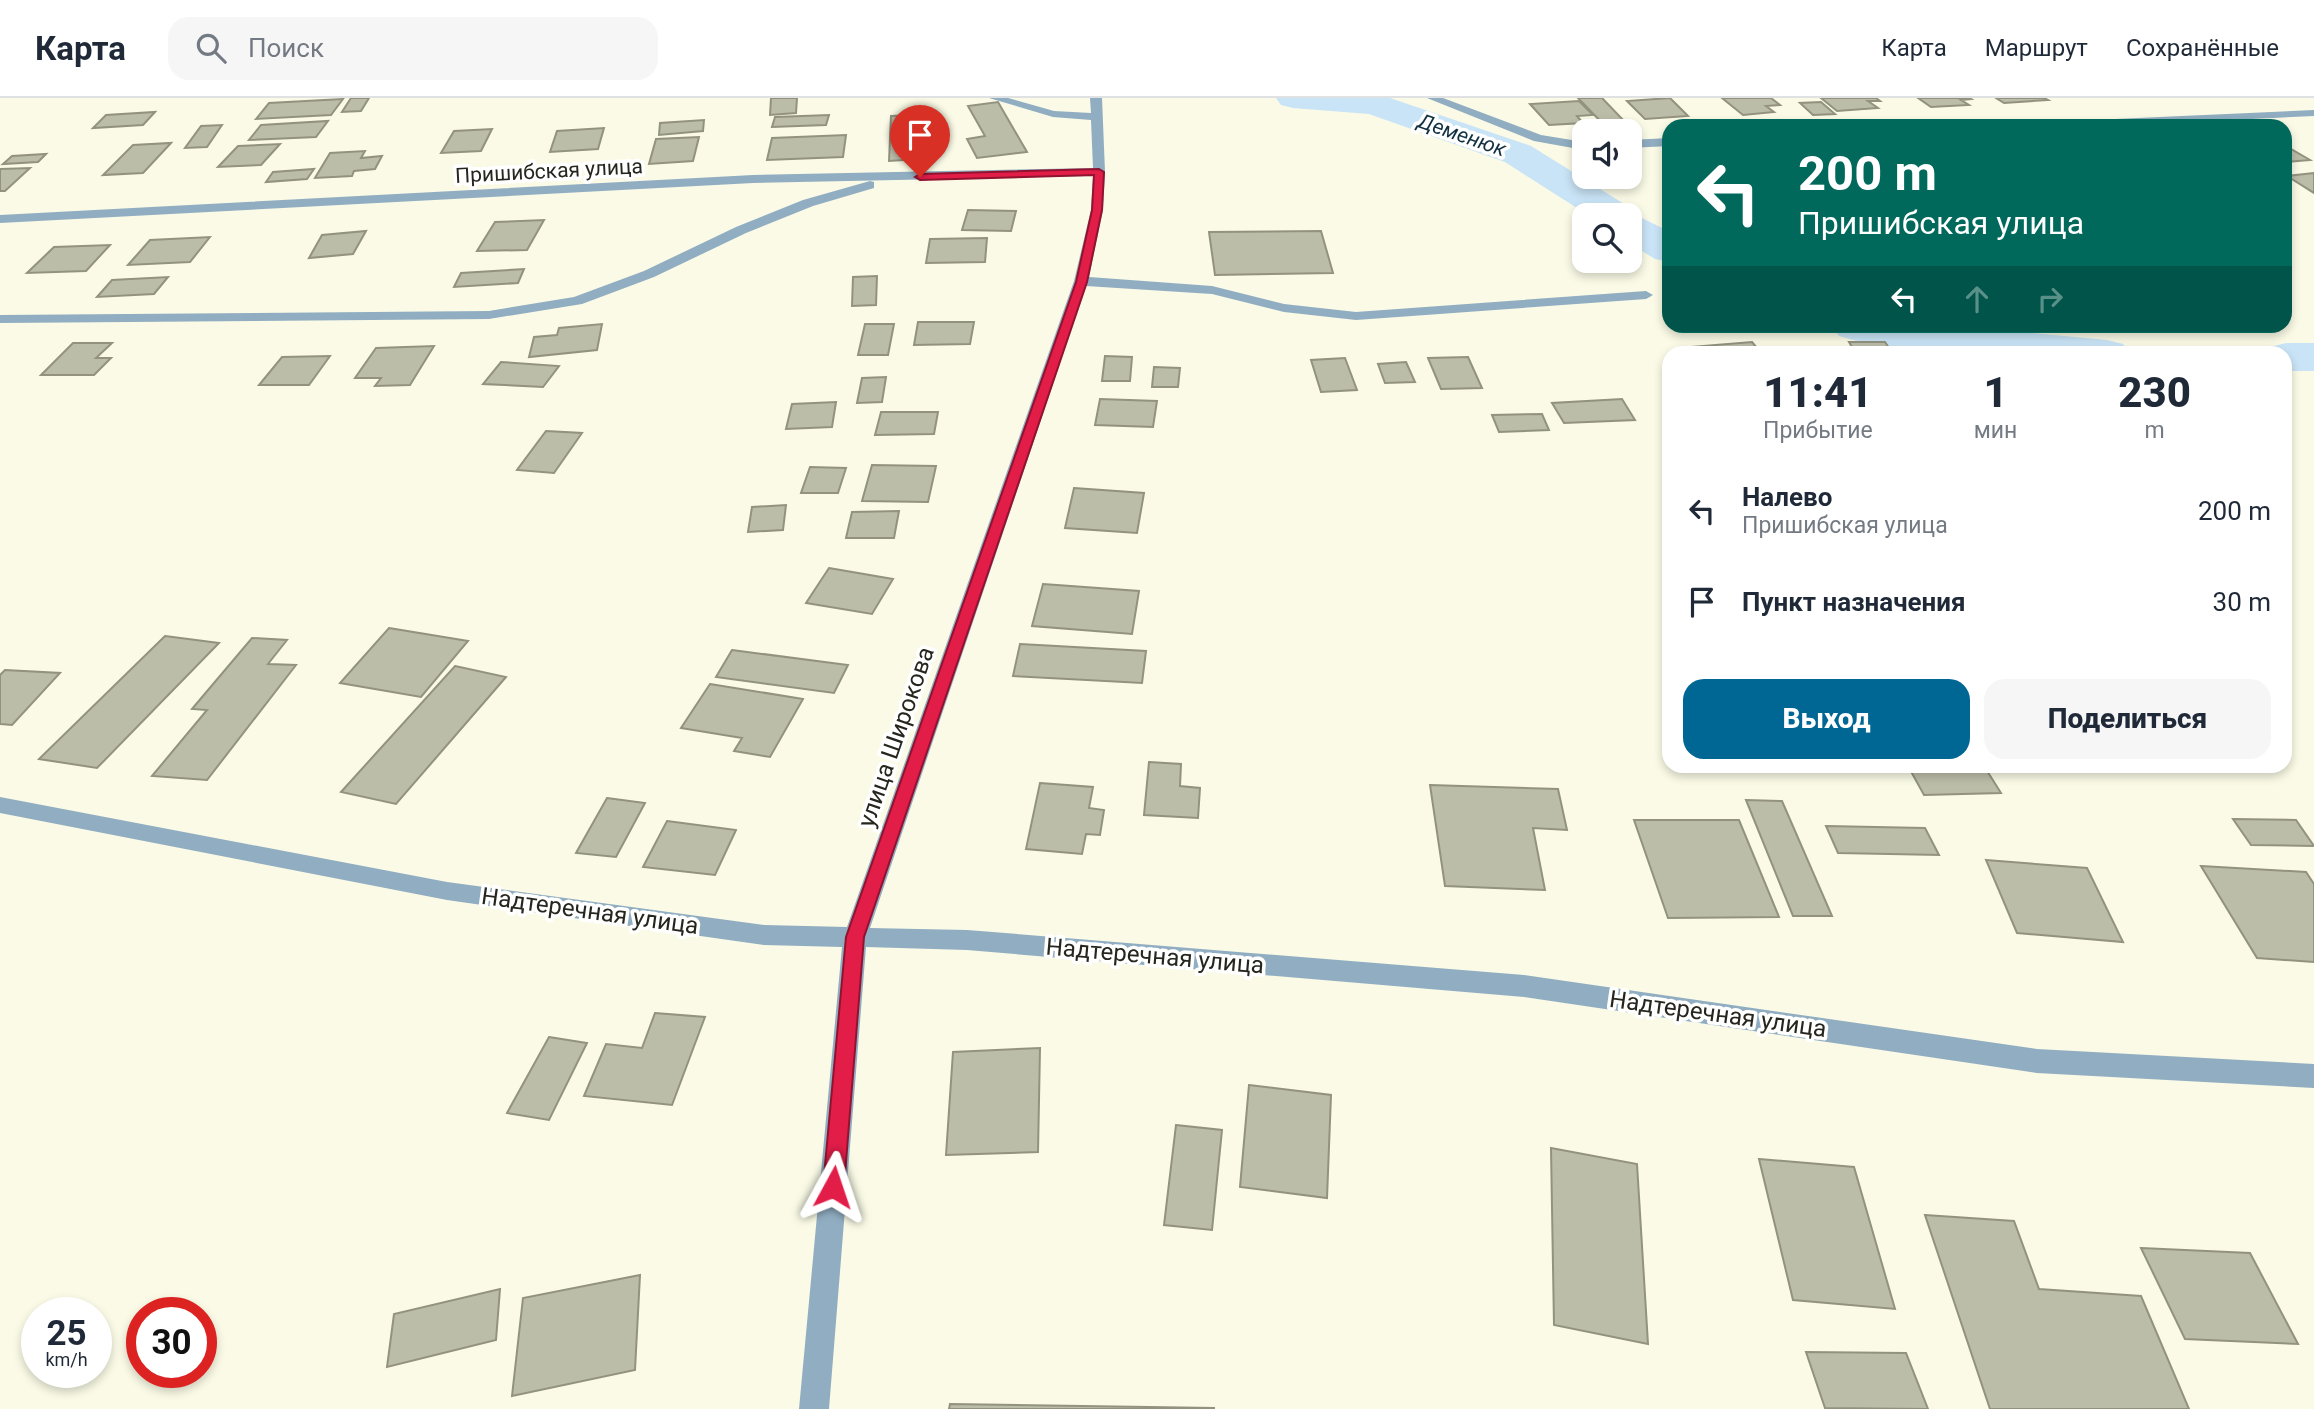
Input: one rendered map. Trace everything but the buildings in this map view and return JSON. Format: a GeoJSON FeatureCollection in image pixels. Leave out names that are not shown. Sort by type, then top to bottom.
{"type":"FeatureCollection","features":[{"type":"Feature","properties":{"kind":"street"},"geometry":{"type":"LineString","coordinates":[[995,98],[1053,114],[1097,108]]}},
{"type":"Feature","properties":{"kind":"street"},"geometry":{"type":"LineString","coordinates":[[1433,98],[1538,138],[1572,144]]}},
{"type":"Feature","properties":{"kind":"street","name":"улица Широкова"},"geometry":{"type":"LineString","coordinates":[[814,1409],[855,937],[1081,282],[1097,210],[1097,108]]}},
{"type":"Feature","properties":{"kind":"street"},"geometry":{"type":"LineString","coordinates":[[2182,119],[2314,113]]}},
{"type":"Feature","properties":{"kind":"street"},"geometry":{"type":"LineString","coordinates":[[1642,143],[1662,142]]}},
{"type":"Feature","properties":{"kind":"street","name":"Пришибская улица"},"geometry":{"type":"LineString","coordinates":[[0,219],[753,179],[1099,172]]}},
{"type":"Feature","properties":{"kind":"street"},"geometry":{"type":"LineString","coordinates":[[0,319],[489,315],[577,301],[649,274],[741,230],[808,203],[894,178]]}},
{"type":"Feature","properties":{"kind":"street"},"geometry":{"type":"LineString","coordinates":[[1081,282],[1212,290],[1284,308],[1356,316],[1646,295]]}},
{"type":"Feature","properties":{"kind":"street","name":"Надтеречная улица"},"geometry":{"type":"LineString","coordinates":[[0,805],[447,891],[764,935],[967,940],[1524,986],[2037,1061],[2314,1076]]}},
{"type":"Feature","properties":{"kind":"waterway","name":"Деменюк"},"geometry":{"type":"LineString","coordinates":[[1293,98],[1374,104],[1518,154],[1596,203]]}},
{"type":"Feature","properties":{"kind":"waterway","name":"Деменюк"},"geometry":{"type":"LineString","coordinates":[[1642,233],[1662,245]]}},
{"type":"Feature","properties":{"kind":"waterway","name":"Деменюк"},"geometry":{"type":"LineString","coordinates":[[1892,333],[2025,346]]}},
{"type":"Feature","properties":{"kind":"waterway","name":"Деменюк"},"geometry":{"type":"LineString","coordinates":[[2292,357],[2314,357]]}},
{"type":"Feature","properties":{"kind":"route"},"geometry":{"type":"LineString","coordinates":[[833,1187],[855,937],[1081,282],[1097,210],[1099,172],[920,177]]}}]}
